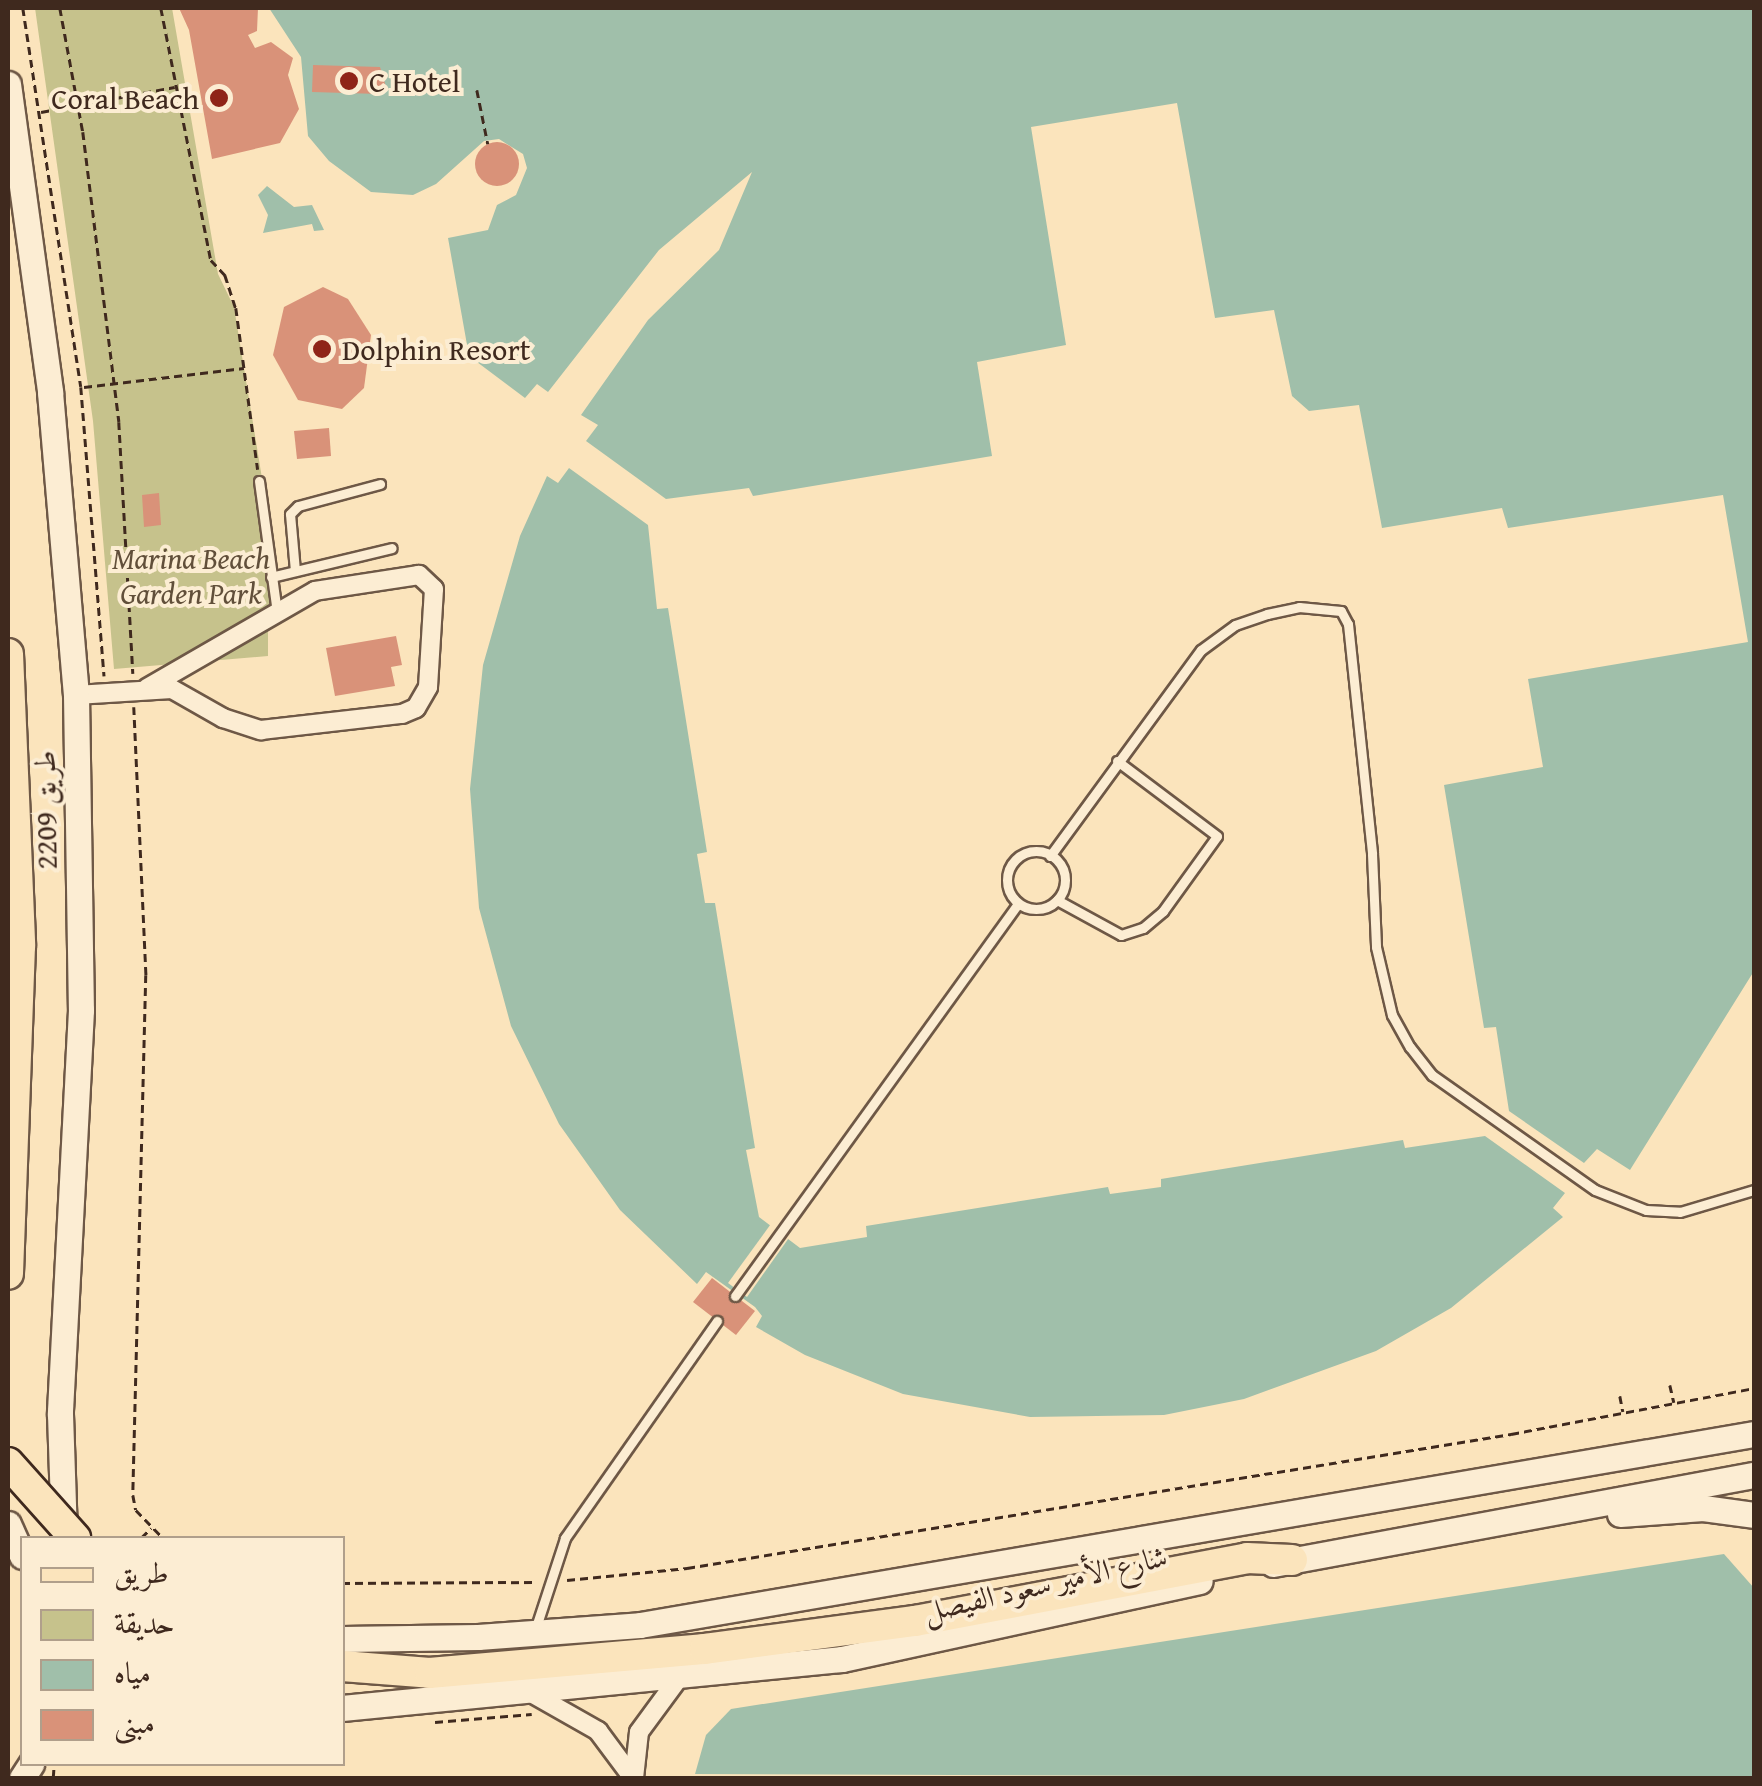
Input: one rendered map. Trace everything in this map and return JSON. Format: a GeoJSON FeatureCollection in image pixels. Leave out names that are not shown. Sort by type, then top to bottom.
{"type":"FeatureCollection","features":[{"type":"Feature","properties":{"kind":"main road"},"geometry":{"type":"LineString","coordinates":[[8,654],[20,946],[8,1274]]}},
{"type":"Feature","properties":{"kind":"main road"},"geometry":{"type":"LineString","coordinates":[[8,1463],[72,1536]]}},
{"type":"Feature","properties":{"kind":"main road"},"geometry":{"type":"LineString","coordinates":[[345,1666],[430,1674],[803,1638],[1223,1562],[1292,1560]]}},
{"type":"Feature","properties":{"kind":"street","name":"طريق 2209"},"geometry":{"type":"LineString","coordinates":[[8,84],[50,392],[76,695],[81,1010],[60,1414],[64,1536]]}},
{"type":"Feature","properties":{"kind":"street"},"geometry":{"type":"LineString","coordinates":[[76,695],[140,689],[193,695],[223,718],[261,730],[402,714],[422,700],[431,650],[431,581],[419,575],[315,591],[140,689]]}},
{"type":"Feature","properties":{"kind":"street","name":"شارع الأمير سعود الفيصل"},"geometry":{"type":"LineString","coordinates":[[345,1638],[534,1633],[640,1624],[843,1593],[1754,1434]]}},
{"type":"Feature","properties":{"kind":"street","name":"شارع الأمير سعود الفيصل"},"geometry":{"type":"LineString","coordinates":[[345,1708],[535,1704],[678,1679],[897,1650],[1292,1560],[1754,1476]]}},
{"type":"Feature","properties":{"kind":"street"},"geometry":{"type":"LineString","coordinates":[[1592,1505],[1616,1514],[1717,1508],[1754,1514]]}},
{"type":"Feature","properties":{"kind":"street"},"geometry":{"type":"LineString","coordinates":[[8,1524],[20,1551]]}},
{"type":"Feature","properties":{"kind":"street"},"geometry":{"type":"LineString","coordinates":[[633,1778],[638,1732],[678,1679]]}},
{"type":"Feature","properties":{"kind":"street"},"geometry":{"type":"LineString","coordinates":[[535,1704],[598,1731],[633,1778]]}},
{"type":"Feature","properties":{"kind":"lane"},"geometry":{"type":"LineString","coordinates":[[259,482],[276,612]]}},
{"type":"Feature","properties":{"kind":"lane"},"geometry":{"type":"LineString","coordinates":[[295,571],[290,514],[298,506],[380,484]]}},
{"type":"Feature","properties":{"kind":"lane"},"geometry":{"type":"LineString","coordinates":[[272,576],[392,548]]}},
{"type":"Feature","properties":{"kind":"lane"},"geometry":{"type":"LineString","coordinates":[[1050,856],[1201,650],[1235,625],[1299,607],[1341,611],[1348,624],[1370,834],[1376,946],[1392,1015],[1410,1047],[1432,1076],[1595,1190],[1646,1210],[1680,1212],[1754,1190]]}},
{"type":"Feature","properties":{"kind":"lane"},"geometry":{"type":"LineString","coordinates":[[1056,900],[1121,935],[1142,928],[1163,911],[1217,836],[1116,761]]}},
{"type":"Feature","properties":{"kind":"lane"},"geometry":{"type":"LineString","coordinates":[[1026,853],[1050,856],[1064,874],[1056,900],[1040,909],[1018,903],[1007,884],[1011,865],[1026,853]]}},
{"type":"Feature","properties":{"kind":"lane"},"geometry":{"type":"LineString","coordinates":[[735,1295],[1018,903]]}},
{"type":"Feature","properties":{"kind":"lane"},"geometry":{"type":"LineString","coordinates":[[534,1633],[582,1510],[717,1320]]}},
{"type":"Feature","properties":{"kind":"path"},"geometry":{"type":"LineString","coordinates":[[23,8],[82,387],[105,692]]}},
{"type":"Feature","properties":{"kind":"path"},"geometry":{"type":"LineString","coordinates":[[60,8],[78,106],[114,384],[140,689],[146,975],[133,1495],[136,1510],[161,1536]]}},
{"type":"Feature","properties":{"kind":"path"},"geometry":{"type":"LineString","coordinates":[[161,8],[211,260],[227,280],[246,368],[259,482]]}},
{"type":"Feature","properties":{"kind":"path"},"geometry":{"type":"LineString","coordinates":[[39,112],[177,87]]}},
{"type":"Feature","properties":{"kind":"path"},"geometry":{"type":"LineString","coordinates":[[478,90],[488,144]]}},
{"type":"Feature","properties":{"kind":"path"},"geometry":{"type":"LineString","coordinates":[[82,387],[246,368]]}},
{"type":"Feature","properties":{"kind":"path"},"geometry":{"type":"LineString","coordinates":[[1670,1386],[1674,1404]]}},
{"type":"Feature","properties":{"kind":"path"},"geometry":{"type":"LineString","coordinates":[[345,1583],[551,1582],[687,1568],[1624,1414],[1754,1388]]}},
{"type":"Feature","properties":{"kind":"path"},"geometry":{"type":"LineString","coordinates":[[1620,1396],[1624,1414]]}},
{"type":"Feature","properties":{"kind":"path"},"geometry":{"type":"LineString","coordinates":[[143,1536],[152,1526]]}},
{"type":"Feature","properties":{"kind":"path"},"geometry":{"type":"LineString","coordinates":[[425,1722],[535,1704]]}},
{"type":"Feature","properties":{"kind":"green space","name":"Marina Beach Garden Park"},"geometry":{"type":"Polygon","coordinates":[[[35,8],[172,8],[218,274],[234,307],[285,619],[268,623],[268,656],[114,669],[93,421],[35,8]]]}},
{"type":"Feature","properties":{"kind":"water"},"geometry":{"type":"Polygon","coordinates":[[[269,8],[1754,8],[1754,971],[1630,1170],[1597,1149],[1584,1163],[1509,1111],[1496,1027],[1484,1028],[1444,785],[1543,767],[1528,679],[1748,642],[1723,495],[1508,528],[1502,508],[1382,528],[1359,405],[1309,411],[1292,396],[1274,310],[1215,318],[1177,103],[1031,127],[1066,345],[977,362],[992,456],[753,496],[749,488],[666,499],[586,441],[598,425],[581,415],[648,320],[719,250],[752,172],[659,250],[548,392],[537,384],[525,398],[469,356],[448,238],[488,230],[497,205],[516,195],[527,168],[523,154],[499,139],[484,141],[436,184],[413,195],[371,192],[329,161],[308,136],[301,57],[269,8]]]}},
{"type":"Feature","properties":{"kind":"water"},"geometry":{"type":"Polygon","coordinates":[[[267,186],[294,207],[312,205],[324,230],[314,231],[312,224],[263,233],[268,215],[258,195],[267,186]]]}},
{"type":"Feature","properties":{"kind":"water"},"geometry":{"type":"Polygon","coordinates":[[[569,468],[648,525],[657,609],[668,608],[707,852],[697,854],[705,903],[715,903],[755,1148],[746,1150],[759,1217],[800,1248],[867,1237],[866,1226],[1108,1187],[1110,1194],[1161,1187],[1161,1179],[1403,1140],[1405,1148],[1485,1136],[1565,1193],[1553,1208],[1563,1217],[1451,1308],[1376,1351],[1244,1399],[1164,1415],[1030,1417],[903,1394],[805,1355],[756,1327],[762,1316],[755,1307],[706,1272],[697,1284],[620,1210],[559,1124],[511,1026],[479,908],[470,789],[483,665],[520,536],[547,476],[558,483],[569,468]]]}},
{"type":"Feature","properties":{"kind":"water"},"geometry":{"type":"Polygon","coordinates":[[[1724,1554],[1754,1588],[1754,1778],[695,1774],[706,1735],[731,1709],[1724,1554]]]}},
{"type":"Feature","properties":{"kind":"pier"},"geometry":{"type":"Polygon","coordinates":[[[773,1221],[791,1235],[747,1297],[728,1283],[773,1221]]]}},
{"type":"Feature","properties":{"kind":"building"},"geometry":{"type":"Polygon","coordinates":[[[179,8],[258,8],[257,31],[248,35],[255,48],[271,42],[293,58],[288,75],[299,109],[280,143],[212,159],[189,30],[179,8]]]}},
{"type":"Feature","properties":{"kind":"building","name":"C Hotel"},"geometry":{"type":"Polygon","coordinates":[[[313,65],[380,67],[386,87],[379,94],[312,92],[313,65]]]}},
{"type":"Feature","properties":{"kind":"building"},"geometry":{"type":"Polygon","coordinates":[[[497,142],[513,148],[519,164],[513,180],[497,186],[481,180],[475,164],[481,148],[497,142]]]}},
{"type":"Feature","properties":{"kind":"building","name":"Dolphin Resort"},"geometry":{"type":"Polygon","coordinates":[[[323,287],[348,299],[371,335],[364,388],[342,409],[298,400],[273,355],[284,307],[323,287]]]}},
{"type":"Feature","properties":{"kind":"building"},"geometry":{"type":"Polygon","coordinates":[[[329,428],[331,456],[297,459],[294,431],[329,428]]]}},
{"type":"Feature","properties":{"kind":"building"},"geometry":{"type":"Polygon","coordinates":[[[159,493],[161,525],[144,527],[142,495],[159,493]]]}},
{"type":"Feature","properties":{"kind":"building"},"geometry":{"type":"Polygon","coordinates":[[[396,636],[402,665],[391,667],[395,686],[335,696],[326,648],[396,636]]]}},
{"type":"Feature","properties":{"kind":"building"},"geometry":{"type":"Polygon","coordinates":[[[712,1278],[755,1311],[736,1335],[693,1302],[712,1278]]]}},
{"type":"Feature","properties":{"kind":"place","name":"C Hotel"},"geometry":{"type":"Point","coordinates":[349,81]}},
{"type":"Feature","properties":{"kind":"place","name":"Coral Beach"},"geometry":{"type":"Point","coordinates":[219,98]}},
{"type":"Feature","properties":{"kind":"place","name":"Dolphin Resort"},"geometry":{"type":"Point","coordinates":[322,349]}}]}
